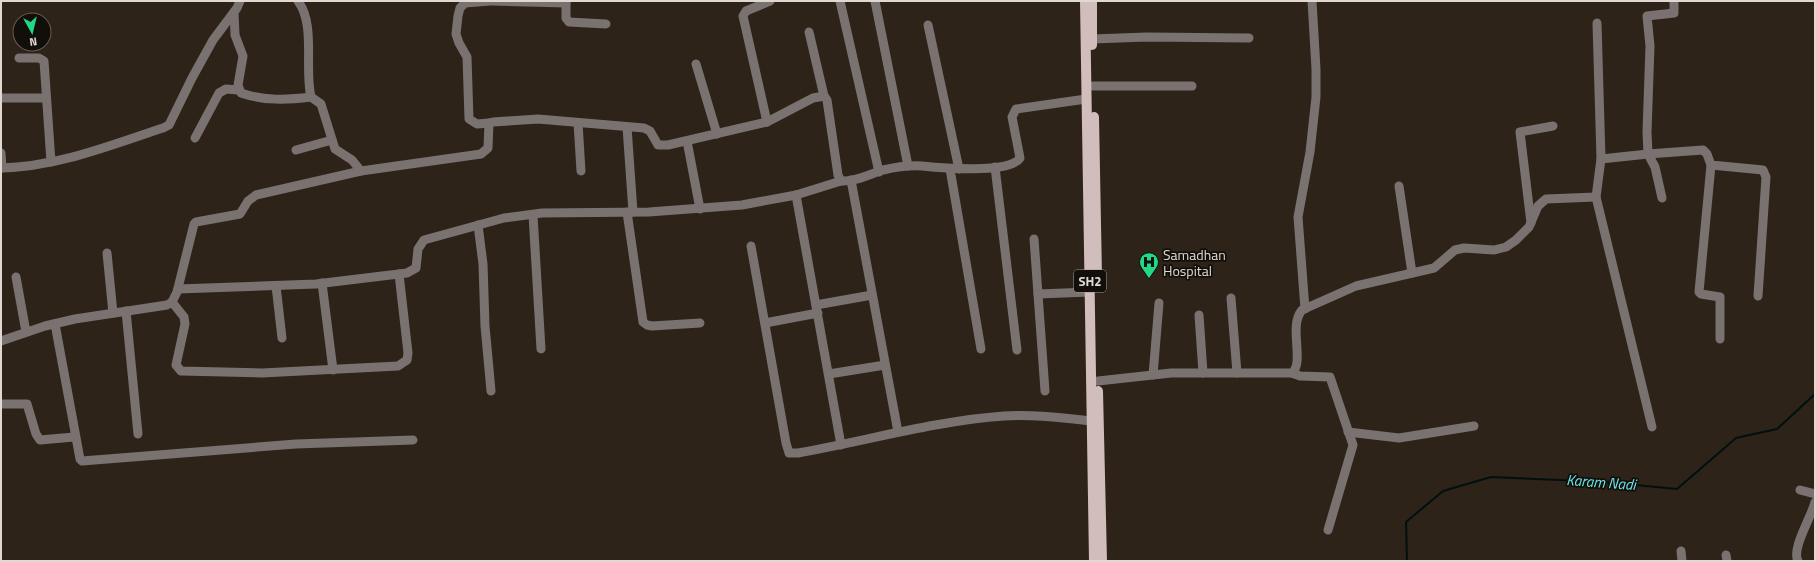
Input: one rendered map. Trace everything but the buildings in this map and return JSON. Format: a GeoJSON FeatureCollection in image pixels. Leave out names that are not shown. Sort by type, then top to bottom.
{"type":"FeatureCollection","features":[{"type":"Feature","properties":{"kind":"main road","name":"SH2"},"geometry":{"type":"LineString","coordinates":[[1085,1],[1094,561]]}},
{"type":"Feature","properties":{"kind":"main road","name":"SH2"},"geometry":{"type":"LineString","coordinates":[[1092,1],[1102,561]]}},
{"type":"Feature","properties":{"kind":"street"},"geometry":{"type":"LineString","coordinates":[[1,153],[1,168],[26,167],[51,162],[156,131],[169,125],[213,40],[234,12],[240,1]]}},
{"type":"Feature","properties":{"kind":"street"},"geometry":{"type":"LineString","coordinates":[[298,1],[302,8],[307,27],[315,99],[335,149],[352,160],[361,171]]}},
{"type":"Feature","properties":{"kind":"street"},"geometry":{"type":"LineString","coordinates":[[767,122],[743,16],[746,11],[770,1]]}},
{"type":"Feature","properties":{"kind":"street"},"geometry":{"type":"LineString","coordinates":[[840,1],[879,172]]}},
{"type":"Feature","properties":{"kind":"street"},"geometry":{"type":"LineString","coordinates":[[875,1],[908,166]]}},
{"type":"Feature","properties":{"kind":"street"},"geometry":{"type":"LineString","coordinates":[[1305,309],[1298,218],[1310,152],[1316,97],[1312,1]]}},
{"type":"Feature","properties":{"kind":"street"},"geometry":{"type":"LineString","coordinates":[[1662,198],[1655,167],[1648,154],[1647,132],[1650,46],[1646,16],[1674,13],[1674,1]]}},
{"type":"Feature","properties":{"kind":"street"},"geometry":{"type":"LineString","coordinates":[[606,24],[568,22],[566,18],[566,2],[465,2],[460,8],[456,27],[459,43],[468,57],[467,114],[471,122],[476,124],[489,124],[500,121],[538,119],[644,128],[650,131],[658,145],[668,145],[767,122],[813,98],[824,96]]}},
{"type":"Feature","properties":{"kind":"street"},"geometry":{"type":"LineString","coordinates":[[234,12],[235,35],[243,56],[238,90]]}},
{"type":"Feature","properties":{"kind":"street"},"geometry":{"type":"LineString","coordinates":[[1597,23],[1601,159],[1596,197],[1652,426]]}},
{"type":"Feature","properties":{"kind":"street"},"geometry":{"type":"LineString","coordinates":[[928,25],[955,169],[981,349]]}},
{"type":"Feature","properties":{"kind":"street"},"geometry":{"type":"LineString","coordinates":[[809,32],[829,112],[838,174],[846,180],[872,295],[898,432]]}},
{"type":"Feature","properties":{"kind":"street"},"geometry":{"type":"LineString","coordinates":[[1092,39],[1147,37],[1249,38]]}},
{"type":"Feature","properties":{"kind":"street"},"geometry":{"type":"LineString","coordinates":[[18,58],[39,58],[44,61],[51,162]]}},
{"type":"Feature","properties":{"kind":"street"},"geometry":{"type":"LineString","coordinates":[[696,64],[717,134]]}},
{"type":"Feature","properties":{"kind":"street"},"geometry":{"type":"LineString","coordinates":[[1093,86],[1192,86]]}},
{"type":"Feature","properties":{"kind":"street"},"geometry":{"type":"LineString","coordinates":[[195,138],[219,93],[226,89],[238,90],[241,93],[253,97],[270,99],[315,99]]}},
{"type":"Feature","properties":{"kind":"street"},"geometry":{"type":"LineString","coordinates":[[1,98],[46,98]]}},
{"type":"Feature","properties":{"kind":"street"},"geometry":{"type":"LineString","coordinates":[[178,289],[322,283],[407,273],[416,268],[418,250],[424,240],[504,218],[542,213],[630,212],[742,206],[796,195],[846,180],[908,166],[955,169],[995,167],[1015,163],[1020,158],[1012,117],[1016,110],[1086,99]]}},
{"type":"Feature","properties":{"kind":"street"},"geometry":{"type":"LineString","coordinates":[[578,123],[581,171]]}},
{"type":"Feature","properties":{"kind":"street"},"geometry":{"type":"LineString","coordinates":[[1,341],[54,324],[167,305],[172,302],[178,289],[194,224],[196,222],[240,214],[248,201],[256,195],[361,171],[482,154],[488,148],[489,124]]}},
{"type":"Feature","properties":{"kind":"street"},"geometry":{"type":"LineString","coordinates":[[1531,224],[1520,132],[1553,126]]}},
{"type":"Feature","properties":{"kind":"street"},"geometry":{"type":"LineString","coordinates":[[627,127],[630,212],[643,322],[652,326],[700,322]]}},
{"type":"Feature","properties":{"kind":"street"},"geometry":{"type":"LineString","coordinates":[[296,150],[332,140]]}},
{"type":"Feature","properties":{"kind":"street"},"geometry":{"type":"LineString","coordinates":[[687,141],[700,208]]}},
{"type":"Feature","properties":{"kind":"street"},"geometry":{"type":"LineString","coordinates":[[1601,159],[1703,150],[1707,154],[1712,165],[1699,292],[1720,298],[1720,339]]}},
{"type":"Feature","properties":{"kind":"street"},"geometry":{"type":"LineString","coordinates":[[1712,165],[1760,168],[1766,174],[1758,296]]}},
{"type":"Feature","properties":{"kind":"street"},"geometry":{"type":"LineString","coordinates":[[995,167],[1017,350]]}},
{"type":"Feature","properties":{"kind":"street"},"geometry":{"type":"LineString","coordinates":[[1399,186],[1412,273]]}},
{"type":"Feature","properties":{"kind":"street"},"geometry":{"type":"LineString","coordinates":[[796,195],[841,445]]}},
{"type":"Feature","properties":{"kind":"street"},"geometry":{"type":"LineString","coordinates":[[1292,373],[1296,365],[1297,318],[1300,312],[1305,309],[1356,286],[1436,267],[1452,252],[1460,248],[1494,250],[1506,247],[1516,240],[1531,224],[1538,206],[1546,199],[1596,197]]}},
{"type":"Feature","properties":{"kind":"street"},"geometry":{"type":"LineString","coordinates":[[532,214],[541,349]]}},
{"type":"Feature","properties":{"kind":"street"},"geometry":{"type":"LineString","coordinates":[[478,225],[482,256],[485,326],[491,391]]}},
{"type":"Feature","properties":{"kind":"street"},"geometry":{"type":"LineString","coordinates":[[1034,239],[1045,391]]}},
{"type":"Feature","properties":{"kind":"street"},"geometry":{"type":"LineString","coordinates":[[751,246],[787,449],[789,453],[841,445],[898,432],[1006,416],[1048,417],[1092,421]]}},
{"type":"Feature","properties":{"kind":"street"},"geometry":{"type":"LineString","coordinates":[[107,253],[113,313]]}},
{"type":"Feature","properties":{"kind":"street"},"geometry":{"type":"LineString","coordinates":[[172,302],[184,317],[185,324],[176,365],[180,371],[262,373],[398,366],[407,360],[399,274]]}},
{"type":"Feature","properties":{"kind":"street"},"geometry":{"type":"LineString","coordinates":[[16,277],[26,332]]}},
{"type":"Feature","properties":{"kind":"street"},"geometry":{"type":"LineString","coordinates":[[322,283],[333,370]]}},
{"type":"Feature","properties":{"kind":"street"},"geometry":{"type":"LineString","coordinates":[[276,286],[282,338]]}},
{"type":"Feature","properties":{"kind":"street"},"geometry":{"type":"LineString","coordinates":[[1038,294],[1090,292]]}},
{"type":"Feature","properties":{"kind":"street"},"geometry":{"type":"LineString","coordinates":[[765,323],[872,295]]}},
{"type":"Feature","properties":{"kind":"street"},"geometry":{"type":"LineString","coordinates":[[1231,298],[1237,373]]}},
{"type":"Feature","properties":{"kind":"street"},"geometry":{"type":"LineString","coordinates":[[1153,375],[1159,303]]}},
{"type":"Feature","properties":{"kind":"street"},"geometry":{"type":"LineString","coordinates":[[126,312],[138,434]]}},
{"type":"Feature","properties":{"kind":"street"},"geometry":{"type":"LineString","coordinates":[[1199,315],[1203,373]]}},
{"type":"Feature","properties":{"kind":"street"},"geometry":{"type":"LineString","coordinates":[[54,324],[74,436],[80,459],[85,461],[296,444],[413,440]]}},
{"type":"Feature","properties":{"kind":"street"},"geometry":{"type":"LineString","coordinates":[[829,374],[886,365]]}},
{"type":"Feature","properties":{"kind":"street"},"geometry":{"type":"LineString","coordinates":[[1098,381],[1153,375],[1203,373],[1292,373],[1300,376],[1330,377],[1352,448],[1328,530]]}},
{"type":"Feature","properties":{"kind":"street"},"geometry":{"type":"LineString","coordinates":[[1,404],[27,404],[36,434],[40,440],[74,436]]}},
{"type":"Feature","properties":{"kind":"street"},"geometry":{"type":"LineString","coordinates":[[1348,432],[1396,438],[1474,426]]}},
{"type":"Feature","properties":{"kind":"street"},"geometry":{"type":"LineString","coordinates":[[1800,490],[1815,494]]}},
{"type":"Feature","properties":{"kind":"street"},"geometry":{"type":"LineString","coordinates":[[1798,561],[1796,557],[1802,535],[1815,502]]}},
{"type":"Feature","properties":{"kind":"street"},"geometry":{"type":"LineString","coordinates":[[1681,551],[1682,561]]}},
{"type":"Feature","properties":{"kind":"waterway","name":"Karam Nadi"},"geometry":{"type":"LineString","coordinates":[[1407,561],[1406,522],[1443,491],[1491,477],[1605,482],[1677,489],[1736,438],[1777,429],[1815,394]]}},
{"type":"Feature","properties":{"kind":"place","name":"Samadhan Hospital"},"geometry":{"type":"Point","coordinates":[1149,279]}}]}
